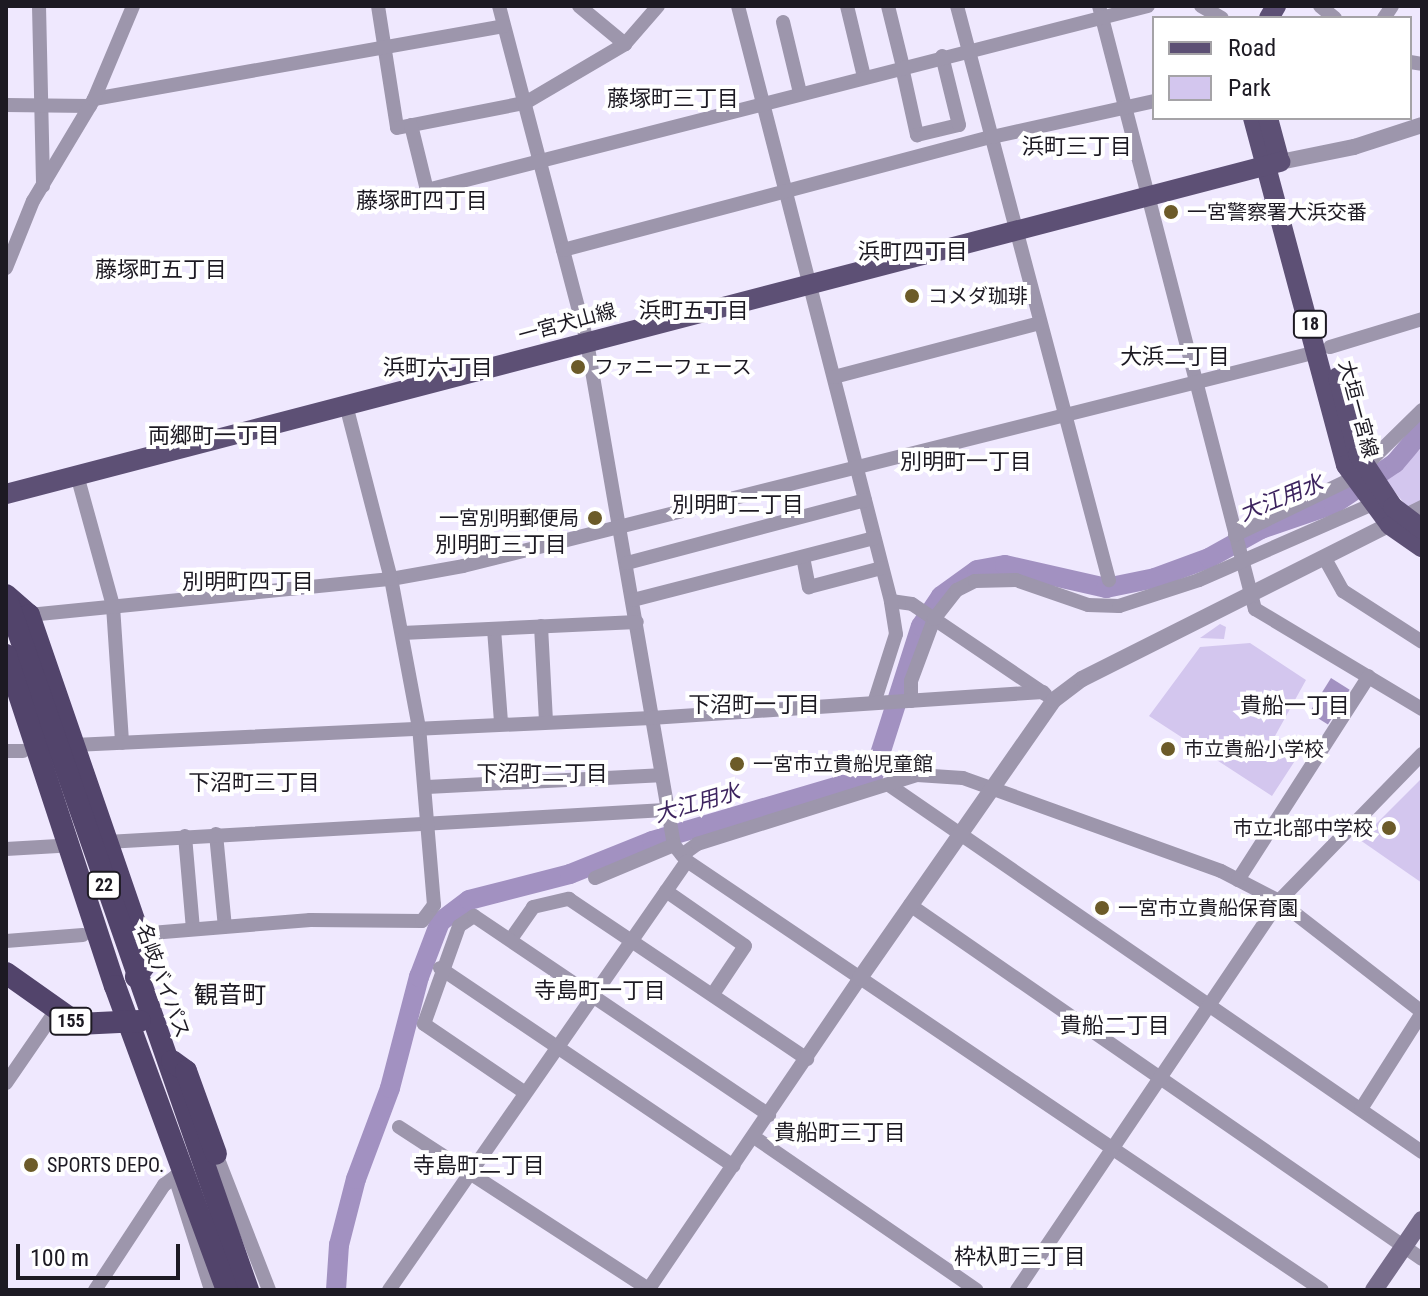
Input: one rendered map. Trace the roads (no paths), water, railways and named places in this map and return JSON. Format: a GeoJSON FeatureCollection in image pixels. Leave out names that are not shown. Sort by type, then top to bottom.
{"type":"FeatureCollection","features":[{"type":"Feature","properties":{"kind":"highway","name":"22"},"geometry":{"type":"LineString","coordinates":[[6,596],[29,615],[139,934],[148,961],[136,977]]}},
{"type":"Feature","properties":{"kind":"highway","name":"名岐バイパス"},"geometry":{"type":"LineString","coordinates":[[6,596],[164,1056],[210,1163],[248,1290]]}},
{"type":"Feature","properties":{"kind":"highway","name":"22"},"geometry":{"type":"LineString","coordinates":[[6,655],[177,1167],[193,1194],[227,1290]]}},
{"type":"Feature","properties":{"kind":"highway","name":"22"},"geometry":{"type":"LineString","coordinates":[[6,701],[14,751],[58,846],[98,978],[115,986]]}},
{"type":"Feature","properties":{"kind":"highway","name":"155"},"geometry":{"type":"LineString","coordinates":[[6,973],[78,1024],[130,1026]]}},
{"type":"Feature","properties":{"kind":"highway","name":"155"},"geometry":{"type":"LineString","coordinates":[[6,985],[52,1016],[80,1030],[130,1026],[151,1019]]}},
{"type":"Feature","properties":{"kind":"main road","name":"大垣一宮線"},"geometry":{"type":"LineString","coordinates":[[1254,120],[1273,163]]}},
{"type":"Feature","properties":{"kind":"main road","name":"大垣一宮線"},"geometry":{"type":"LineString","coordinates":[[1268,120],[1273,163],[1323,350],[1361,474],[1375,499],[1410,520],[1422,547]]}},
{"type":"Feature","properties":{"kind":"main road","name":"一宮犬山線"},"geometry":{"type":"LineString","coordinates":[[6,494],[1273,163]]}},
{"type":"Feature","properties":{"kind":"main road"},"geometry":{"type":"LineString","coordinates":[[1374,1290],[1422,1220]]}},
{"type":"Feature","properties":{"kind":"street"},"geometry":{"type":"LineString","coordinates":[[39,6],[43,186]]}},
{"type":"Feature","properties":{"kind":"street"},"geometry":{"type":"LineString","coordinates":[[6,268],[43,186],[92,102],[133,6]]}},
{"type":"Feature","properties":{"kind":"street"},"geometry":{"type":"LineString","coordinates":[[378,6],[397,128],[525,103],[625,44],[658,6]]}},
{"type":"Feature","properties":{"kind":"street"},"geometry":{"type":"LineString","coordinates":[[389,1290],[592,992],[666,891],[677,846],[665,810],[637,622],[587,342],[499,6]]}},
{"type":"Feature","properties":{"kind":"street"},"geometry":{"type":"LineString","coordinates":[[579,6],[625,44]]}},
{"type":"Feature","properties":{"kind":"street"},"geometry":{"type":"LineString","coordinates":[[738,6],[891,601],[896,634],[879,702]]}},
{"type":"Feature","properties":{"kind":"street"},"geometry":{"type":"LineString","coordinates":[[847,6],[864,77]]}},
{"type":"Feature","properties":{"kind":"street"},"geometry":{"type":"LineString","coordinates":[[888,6],[917,135],[959,125],[942,56]]}},
{"type":"Feature","properties":{"kind":"street"},"geometry":{"type":"LineString","coordinates":[[957,6],[1109,580]]}},
{"type":"Feature","properties":{"kind":"street"},"geometry":{"type":"LineString","coordinates":[[411,125],[427,190],[902,67],[1100,11],[1148,6]]}},
{"type":"Feature","properties":{"kind":"street"},"geometry":{"type":"LineString","coordinates":[[1201,6],[1218,16]]}},
{"type":"Feature","properties":{"kind":"street"},"geometry":{"type":"LineString","coordinates":[[1100,11],[1255,609],[1422,709]]}},
{"type":"Feature","properties":{"kind":"street"},"geometry":{"type":"LineString","coordinates":[[783,22],[800,93]]}},
{"type":"Feature","properties":{"kind":"street"},"geometry":{"type":"LineString","coordinates":[[6,105],[92,102],[504,26]]}},
{"type":"Feature","properties":{"kind":"street"},"geometry":{"type":"LineString","coordinates":[[563,250],[992,137],[1152,101]]}},
{"type":"Feature","properties":{"kind":"street"},"geometry":{"type":"LineString","coordinates":[[1273,163],[1354,147],[1422,125]]}},
{"type":"Feature","properties":{"kind":"street"},"geometry":{"type":"LineString","coordinates":[[29,615],[391,579],[620,528],[857,464],[1196,384],[1323,350],[1422,319]]}},
{"type":"Feature","properties":{"kind":"street"},"geometry":{"type":"LineString","coordinates":[[834,377],[1040,323]]}},
{"type":"Feature","properties":{"kind":"street"},"geometry":{"type":"LineString","coordinates":[[139,934],[310,920],[422,921],[434,905],[427,787],[419,728],[391,579],[346,405]]}},
{"type":"Feature","properties":{"kind":"street"},"geometry":{"type":"LineString","coordinates":[[1235,537],[1361,474],[1422,410]]}},
{"type":"Feature","properties":{"kind":"street"},"geometry":{"type":"LineString","coordinates":[[77,475],[113,606],[122,743]]}},
{"type":"Feature","properties":{"kind":"street"},"geometry":{"type":"LineString","coordinates":[[909,701],[911,681],[933,618],[957,590],[993,577],[1088,605],[1119,606],[1241,558],[1375,499]]}},
{"type":"Feature","properties":{"kind":"street"},"geometry":{"type":"LineString","coordinates":[[627,563],[865,500]]}},
{"type":"Feature","properties":{"kind":"street"},"geometry":{"type":"LineString","coordinates":[[74,745],[651,718],[879,702],[1049,696],[1324,557],[1410,520]]}},
{"type":"Feature","properties":{"kind":"street"},"geometry":{"type":"LineString","coordinates":[[633,600],[874,538]]}},
{"type":"Feature","properties":{"kind":"street"},"geometry":{"type":"LineString","coordinates":[[803,557],[809,587],[882,568]]}},
{"type":"Feature","properties":{"kind":"street"},"geometry":{"type":"LineString","coordinates":[[1324,557],[1343,591],[1422,642]]}},
{"type":"Feature","properties":{"kind":"street"},"geometry":{"type":"LineString","coordinates":[[891,601],[916,607],[1049,696]]}},
{"type":"Feature","properties":{"kind":"street"},"geometry":{"type":"LineString","coordinates":[[402,633],[637,622]]}},
{"type":"Feature","properties":{"kind":"street"},"geometry":{"type":"LineString","coordinates":[[541,626],[546,721]]}},
{"type":"Feature","properties":{"kind":"street"},"geometry":{"type":"LineString","coordinates":[[494,629],[501,723]]}},
{"type":"Feature","properties":{"kind":"street"},"geometry":{"type":"LineString","coordinates":[[1238,880],[1369,676]]}},
{"type":"Feature","properties":{"kind":"street"},"geometry":{"type":"LineString","coordinates":[[399,1127],[649,1290],[958,833],[991,789],[1049,696]]}},
{"type":"Feature","properties":{"kind":"street"},"geometry":{"type":"LineString","coordinates":[[1017,1290],[1279,901],[1422,754]]}},
{"type":"Feature","properties":{"kind":"street"},"geometry":{"type":"LineString","coordinates":[[595,878],[677,846],[697,844],[889,785],[940,774],[991,789],[1238,880],[1279,901],[1422,1013],[1361,1109]]}},
{"type":"Feature","properties":{"kind":"street"},"geometry":{"type":"LineString","coordinates":[[427,787],[660,775]]}},
{"type":"Feature","properties":{"kind":"street"},"geometry":{"type":"LineString","coordinates":[[889,785],[1211,1002],[1422,1152]]}},
{"type":"Feature","properties":{"kind":"street"},"geometry":{"type":"LineString","coordinates":[[107,842],[665,810]]}},
{"type":"Feature","properties":{"kind":"street"},"geometry":{"type":"LineString","coordinates":[[216,834],[225,927]]}},
{"type":"Feature","properties":{"kind":"street"},"geometry":{"type":"LineString","coordinates":[[185,836],[193,929]]}},
{"type":"Feature","properties":{"kind":"street"},"geometry":{"type":"LineString","coordinates":[[6,849],[58,846]]}},
{"type":"Feature","properties":{"kind":"street"},"geometry":{"type":"LineString","coordinates":[[677,846],[860,978],[1115,1147],[1322,1290]]}},
{"type":"Feature","properties":{"kind":"street"},"geometry":{"type":"LineString","coordinates":[[666,891],[745,946],[713,994]]}},
{"type":"Feature","properties":{"kind":"street"},"geometry":{"type":"LineString","coordinates":[[511,939],[533,907],[569,899],[807,1059]]}},
{"type":"Feature","properties":{"kind":"street"},"geometry":{"type":"LineString","coordinates":[[910,905],[1422,1259]]}},
{"type":"Feature","properties":{"kind":"street"},"geometry":{"type":"LineString","coordinates":[[524,1092],[424,1024],[440,968],[466,919],[474,916],[592,992],[769,1115]]}},
{"type":"Feature","properties":{"kind":"street"},"geometry":{"type":"LineString","coordinates":[[6,941],[83,935]]}},
{"type":"Feature","properties":{"kind":"street"},"geometry":{"type":"LineString","coordinates":[[440,968],[734,1166]]}},
{"type":"Feature","properties":{"kind":"street"},"geometry":{"type":"LineString","coordinates":[[6,1083],[52,1016]]}},
{"type":"Feature","properties":{"kind":"street"},"geometry":{"type":"LineString","coordinates":[[754,1137],[977,1290]]}},
{"type":"Feature","properties":{"kind":"street"},"geometry":{"type":"LineString","coordinates":[[210,1163],[269,1290]]}},
{"type":"Feature","properties":{"kind":"street"},"geometry":{"type":"LineString","coordinates":[[95,1290],[177,1167]]}},
{"type":"Feature","properties":{"kind":"street"},"geometry":{"type":"LineString","coordinates":[[177,1167],[211,1290]]}},
{"type":"Feature","properties":{"kind":"waterway","name":"大江用水"},"geometry":{"type":"LineString","coordinates":[[336,1290],[339,1245],[356,1179],[390,1088],[419,977],[440,922],[469,900],[570,874],[652,841],[873,776],[921,626],[941,596],[977,570],[1005,565],[1106,588],[1155,578],[1209,558],[1261,529],[1334,504],[1395,463],[1422,431]]}},
{"type":"Feature","properties":{"kind":"place","name":"一宮警察署大浜交番"},"geometry":{"type":"Point","coordinates":[1171,212]}},
{"type":"Feature","properties":{"kind":"place","name":"コメダ珈琲"},"geometry":{"type":"Point","coordinates":[912,296]}},
{"type":"Feature","properties":{"kind":"place","name":"ファニーフェース"},"geometry":{"type":"Point","coordinates":[578,367]}},
{"type":"Feature","properties":{"kind":"place","name":"一宮別明郵便局"},"geometry":{"type":"Point","coordinates":[595,518]}},
{"type":"Feature","properties":{"kind":"place","name":"市立貴船小学校"},"geometry":{"type":"Point","coordinates":[1168,749]}},
{"type":"Feature","properties":{"kind":"place","name":"一宮市立貴船児童館"},"geometry":{"type":"Point","coordinates":[737,764]}},
{"type":"Feature","properties":{"kind":"place","name":"市立北部中学校"},"geometry":{"type":"Point","coordinates":[1389,828]}},
{"type":"Feature","properties":{"kind":"place","name":"一宮市立貴船保育園"},"geometry":{"type":"Point","coordinates":[1102,908]}},
{"type":"Feature","properties":{"kind":"place","name":"SPORTS DEPO."},"geometry":{"type":"Point","coordinates":[31,1165]}},
{"type":"Feature","properties":{"kind":"district","name":"藤塚町三丁目"},"geometry":{"type":"Point","coordinates":[673,99]}},
{"type":"Feature","properties":{"kind":"district","name":"浜町三丁目"},"geometry":{"type":"Point","coordinates":[1077,147]}},
{"type":"Feature","properties":{"kind":"district","name":"藤塚町四丁目"},"geometry":{"type":"Point","coordinates":[422,201]}},
{"type":"Feature","properties":{"kind":"district","name":"浜町四丁目"},"geometry":{"type":"Point","coordinates":[913,252]}},
{"type":"Feature","properties":{"kind":"district","name":"藤塚町五丁目"},"geometry":{"type":"Point","coordinates":[161,270]}},
{"type":"Feature","properties":{"kind":"district","name":"浜町五丁目"},"geometry":{"type":"Point","coordinates":[694,311]}},
{"type":"Feature","properties":{"kind":"district","name":"大浜二丁目"},"geometry":{"type":"Point","coordinates":[1175,357]}},
{"type":"Feature","properties":{"kind":"district","name":"浜町六丁目"},"geometry":{"type":"Point","coordinates":[438,368]}},
{"type":"Feature","properties":{"kind":"district","name":"両郷町一丁目"},"geometry":{"type":"Point","coordinates":[214,436]}},
{"type":"Feature","properties":{"kind":"district","name":"別明町一丁目"},"geometry":{"type":"Point","coordinates":[966,462]}},
{"type":"Feature","properties":{"kind":"district","name":"別明町二丁目"},"geometry":{"type":"Point","coordinates":[738,505]}},
{"type":"Feature","properties":{"kind":"district","name":"別明町三丁目"},"geometry":{"type":"Point","coordinates":[501,545]}},
{"type":"Feature","properties":{"kind":"district","name":"別明町四丁目"},"geometry":{"type":"Point","coordinates":[248,582]}},
{"type":"Feature","properties":{"kind":"district","name":"下沼町一丁目"},"geometry":{"type":"Point","coordinates":[754,705]}},
{"type":"Feature","properties":{"kind":"district","name":"貴船一丁目"},"geometry":{"type":"Point","coordinates":[1295,706]}},
{"type":"Feature","properties":{"kind":"district","name":"下沼町二丁目"},"geometry":{"type":"Point","coordinates":[542,774]}},
{"type":"Feature","properties":{"kind":"district","name":"下沼町三丁目"},"geometry":{"type":"Point","coordinates":[254,783]}},
{"type":"Feature","properties":{"kind":"district","name":"寺島町一丁目"},"geometry":{"type":"Point","coordinates":[600,991]}},
{"type":"Feature","properties":{"kind":"district","name":"観音町"},"geometry":{"type":"Point","coordinates":[230,996]}},
{"type":"Feature","properties":{"kind":"district","name":"貴船二丁目"},"geometry":{"type":"Point","coordinates":[1115,1026]}},
{"type":"Feature","properties":{"kind":"district","name":"貴船町三丁目"},"geometry":{"type":"Point","coordinates":[840,1133]}},
{"type":"Feature","properties":{"kind":"district","name":"寺島町二丁目"},"geometry":{"type":"Point","coordinates":[479,1166]}},
{"type":"Feature","properties":{"kind":"district","name":"枠杁町三丁目"},"geometry":{"type":"Point","coordinates":[1020,1257]}}]}
